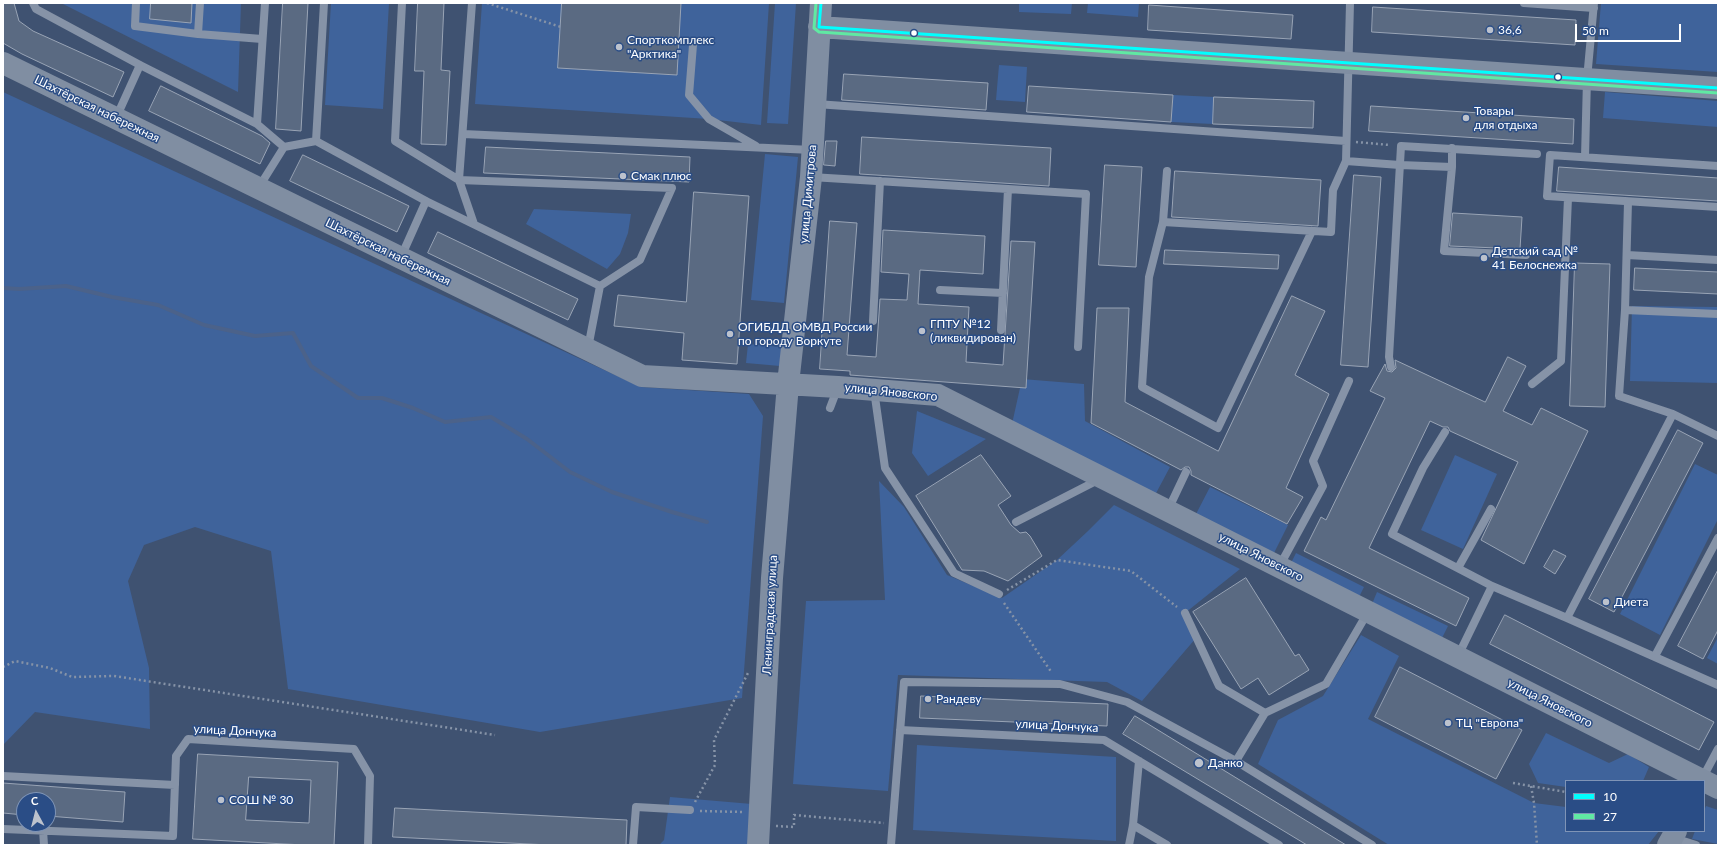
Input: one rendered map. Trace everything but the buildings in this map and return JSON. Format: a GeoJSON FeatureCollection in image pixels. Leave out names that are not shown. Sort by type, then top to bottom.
{"type":"FeatureCollection","features":[{"type":"Feature","properties":{"kind":"street","name":"улица Димитрова"},"geometry":{"type":"LineString","coordinates":[[788,384],[811,177],[821,3]]}},
{"type":"Feature","properties":{"kind":"street"},"geometry":{"type":"LineString","coordinates":[[819,27],[1718,88]]}},
{"type":"Feature","properties":{"kind":"street","name":"Шахтёрская набережная"},"geometry":{"type":"LineString","coordinates":[[3,63],[642,376],[788,384]]}},
{"type":"Feature","properties":{"kind":"street","name":"улица Яновского"},"geometry":{"type":"LineString","coordinates":[[788,384],[874,389],[938,395],[1701,780]]}},
{"type":"Feature","properties":{"kind":"street","name":"Ленинградская улица"},"geometry":{"type":"LineString","coordinates":[[758,845],[772,578],[788,384]]}},
{"type":"Feature","properties":{"kind":"lane"},"geometry":{"type":"LineString","coordinates":[[33,3],[36,9],[140,65],[257,124],[284,147]]}},
{"type":"Feature","properties":{"kind":"lane"},"geometry":{"type":"LineString","coordinates":[[136,3],[135,26],[198,34],[262,39]]}},
{"type":"Feature","properties":{"kind":"lane"},"geometry":{"type":"LineString","coordinates":[[198,34],[200,3]]}},
{"type":"Feature","properties":{"kind":"lane"},"geometry":{"type":"LineString","coordinates":[[257,124],[265,3]]}},
{"type":"Feature","properties":{"kind":"lane"},"geometry":{"type":"LineString","coordinates":[[316,141],[324,3]]}},
{"type":"Feature","properties":{"kind":"lane"},"geometry":{"type":"LineString","coordinates":[[402,3],[396,141],[459,180],[672,188],[640,260],[600,286],[588,349]]}},
{"type":"Feature","properties":{"kind":"lane"},"geometry":{"type":"LineString","coordinates":[[472,3],[459,180],[474,224]]}},
{"type":"Feature","properties":{"kind":"lane"},"geometry":{"type":"LineString","coordinates":[[1164,222],[1331,232],[1332,190],[1346,161],[1350,3]]}},
{"type":"Feature","properties":{"kind":"lane"},"geometry":{"type":"LineString","coordinates":[[1524,3],[1594,6],[1587,79],[1585,157]]}},
{"type":"Feature","properties":{"kind":"lane"},"geometry":{"type":"LineString","coordinates":[[693,45],[689,95],[709,119],[758,147]]}},
{"type":"Feature","properties":{"kind":"lane"},"geometry":{"type":"LineString","coordinates":[[116,119],[140,65]]}},
{"type":"Feature","properties":{"kind":"lane"},"geometry":{"type":"LineString","coordinates":[[815,104],[1346,141]]}},
{"type":"Feature","properties":{"kind":"lane"},"geometry":{"type":"LineString","coordinates":[[463,134],[812,150]]}},
{"type":"Feature","properties":{"kind":"lane"},"geometry":{"type":"LineString","coordinates":[[258,188],[284,147],[316,141],[426,201],[600,286]]}},
{"type":"Feature","properties":{"kind":"lane"},"geometry":{"type":"LineString","coordinates":[[1391,367],[1389,357],[1401,146],[1537,154]]}},
{"type":"Feature","properties":{"kind":"lane"},"geometry":{"type":"LineString","coordinates":[[1452,148],[1452,167],[1444,250],[1526,255]]}},
{"type":"Feature","properties":{"kind":"lane"},"geometry":{"type":"LineString","coordinates":[[1718,166],[1550,155],[1547,196],[1718,207]]}},
{"type":"Feature","properties":{"kind":"lane"},"geometry":{"type":"LineString","coordinates":[[1346,161],[1452,167]]}},
{"type":"Feature","properties":{"kind":"lane"},"geometry":{"type":"LineString","coordinates":[[1167,171],[1164,222],[1149,277],[1142,387],[1218,428],[1312,231]]}},
{"type":"Feature","properties":{"kind":"lane"},"geometry":{"type":"LineString","coordinates":[[811,177],[1086,194],[1078,347]]}},
{"type":"Feature","properties":{"kind":"lane"},"geometry":{"type":"LineString","coordinates":[[873,321],[880,181]]}},
{"type":"Feature","properties":{"kind":"lane"},"geometry":{"type":"LineString","coordinates":[[1001,330],[1008,189]]}},
{"type":"Feature","properties":{"kind":"lane"},"geometry":{"type":"LineString","coordinates":[[1532,384],[1561,361],[1568,198]]}},
{"type":"Feature","properties":{"kind":"lane"},"geometry":{"type":"LineString","coordinates":[[401,258],[426,201]]}},
{"type":"Feature","properties":{"kind":"lane"},"geometry":{"type":"LineString","coordinates":[[1628,202],[1625,310],[1619,396],[1673,414],[1718,436]]}},
{"type":"Feature","properties":{"kind":"lane"},"geometry":{"type":"LineString","coordinates":[[1627,255],[1718,260]]}},
{"type":"Feature","properties":{"kind":"lane"},"geometry":{"type":"LineString","coordinates":[[940,290],[1003,293]]}},
{"type":"Feature","properties":{"kind":"lane"},"geometry":{"type":"LineString","coordinates":[[1625,310],[1718,314]]}},
{"type":"Feature","properties":{"kind":"lane"},"geometry":{"type":"LineString","coordinates":[[1279,567],[1323,486],[1313,461],[1349,381]]}},
{"type":"Feature","properties":{"kind":"lane"},"geometry":{"type":"LineString","coordinates":[[830,408],[838,387]]}},
{"type":"Feature","properties":{"kind":"lane"},"geometry":{"type":"LineString","coordinates":[[874,389],[885,468],[954,573],[999,594]]}},
{"type":"Feature","properties":{"kind":"lane"},"geometry":{"type":"LineString","coordinates":[[1567,618],[1673,414]]}},
{"type":"Feature","properties":{"kind":"lane"},"geometry":{"type":"LineString","coordinates":[[1445,432],[1423,468],[1392,534],[1492,586],[1655,656],[1718,685]]}},
{"type":"Feature","properties":{"kind":"lane"},"geometry":{"type":"LineString","coordinates":[[1167,510],[1186,472]]}},
{"type":"Feature","properties":{"kind":"lane"},"geometry":{"type":"LineString","coordinates":[[1016,522],[1102,478]]}},
{"type":"Feature","properties":{"kind":"lane"},"geometry":{"type":"LineString","coordinates":[[1458,568],[1491,509]]}},
{"type":"Feature","properties":{"kind":"lane"},"geometry":{"type":"LineString","coordinates":[[1655,656],[1718,538]]}},
{"type":"Feature","properties":{"kind":"lane"},"geometry":{"type":"LineString","coordinates":[[1458,657],[1492,586]]}},
{"type":"Feature","properties":{"kind":"lane"},"geometry":{"type":"LineString","coordinates":[[1236,761],[1265,713],[1326,684],[1368,612]]}},
{"type":"Feature","properties":{"kind":"lane"},"geometry":{"type":"LineString","coordinates":[[1185,613],[1219,686],[1265,713]]}},
{"type":"Feature","properties":{"kind":"lane"},"geometry":{"type":"LineString","coordinates":[[890,845],[904,682],[1060,684],[1127,702],[1236,761],[1372,845]]}},
{"type":"Feature","properties":{"kind":"lane","name":"улица Дончука"},"geometry":{"type":"LineString","coordinates":[[900,730],[1104,740],[1279,845]]}},
{"type":"Feature","properties":{"kind":"lane","name":"улица Дончука"},"geometry":{"type":"LineString","coordinates":[[173,845],[176,756],[188,739],[354,749],[370,776],[368,845]]}},
{"type":"Feature","properties":{"kind":"lane"},"geometry":{"type":"LineString","coordinates":[[1707,783],[1718,749]]}},
{"type":"Feature","properties":{"kind":"lane"},"geometry":{"type":"LineString","coordinates":[[1129,845],[1133,824],[1139,761]]}},
{"type":"Feature","properties":{"kind":"lane"},"geometry":{"type":"LineString","coordinates":[[3,776],[175,785]]}},
{"type":"Feature","properties":{"kind":"lane"},"geometry":{"type":"LineString","coordinates":[[633,845],[636,807],[690,810]]}},
{"type":"Feature","properties":{"kind":"lane"},"geometry":{"type":"LineString","coordinates":[[1133,824],[1167,845]]}},
{"type":"Feature","properties":{"kind":"lane"},"geometry":{"type":"LineString","coordinates":[[3,829],[16,829]]}},
{"type":"Feature","properties":{"kind":"lane"},"geometry":{"type":"LineString","coordinates":[[56,831],[173,836]]}},
{"type":"Feature","properties":{"kind":"lane"},"geometry":{"type":"LineString","coordinates":[[43,832],[44,845]]}},
{"type":"Feature","properties":{"kind":"lane"},"geometry":{"type":"LineString","coordinates":[[1672,838],[1696,845]]}},
{"type":"Feature","properties":{"kind":"path"},"geometry":{"type":"LineString","coordinates":[[487,3],[561,27]]}},
{"type":"Feature","properties":{"kind":"path"},"geometry":{"type":"LineString","coordinates":[[1346,141],[1401,146]]}},
{"type":"Feature","properties":{"kind":"path"},"geometry":{"type":"LineString","coordinates":[[1060,684],[999,594],[1057,560],[1131,571],[1185,613]]}},
{"type":"Feature","properties":{"kind":"path"},"geometry":{"type":"LineString","coordinates":[[3,667],[15,661],[50,668],[72,677],[114,676],[495,735]]}},
{"type":"Feature","properties":{"kind":"path"},"geometry":{"type":"LineString","coordinates":[[746,812],[690,810],[716,765],[714,740],[752,664]]}},
{"type":"Feature","properties":{"kind":"path"},"geometry":{"type":"LineString","coordinates":[[1513,783],[1565,792]]}},
{"type":"Feature","properties":{"kind":"path"},"geometry":{"type":"LineString","coordinates":[[1531,786],[1537,845]]}},
{"type":"Feature","properties":{"kind":"path"},"geometry":{"type":"LineString","coordinates":[[774,826],[794,826],[794,815],[892,824]]}},
{"type":"Feature","properties":{"kind":"shaded area"},"geometry":{"type":"Polygon","coordinates":[[[61,3],[241,3],[238,92],[61,3]]]}},
{"type":"Feature","properties":{"kind":"shaded area"},"geometry":{"type":"Polygon","coordinates":[[[331,3],[389,3],[383,109],[325,105],[331,3]]]}},
{"type":"Feature","properties":{"kind":"shaded area"},"geometry":{"type":"Polygon","coordinates":[[[482,3],[769,3],[761,125],[709,119],[475,104],[482,3]]]}},
{"type":"Feature","properties":{"kind":"shaded area"},"geometry":{"type":"Polygon","coordinates":[[[775,3],[796,3],[788,124],[767,123],[775,3]]]}},
{"type":"Feature","properties":{"kind":"shaded area"},"geometry":{"type":"Polygon","coordinates":[[[1019,3],[1072,3],[1071,14],[1019,12],[1019,3]]]}},
{"type":"Feature","properties":{"kind":"shaded area"},"geometry":{"type":"Polygon","coordinates":[[[1088,3],[1139,3],[1138,17],[1087,13],[1088,3]]]}},
{"type":"Feature","properties":{"kind":"shaded area"},"geometry":{"type":"Polygon","coordinates":[[[1601,3],[1718,3],[1718,72],[1596,64],[1601,3]]]}},
{"type":"Feature","properties":{"kind":"shaded area"},"geometry":{"type":"Polygon","coordinates":[[[999,65],[1027,67],[1025,102],[996,100],[999,65]]]}},
{"type":"Feature","properties":{"kind":"shaded area"},"geometry":{"type":"Polygon","coordinates":[[[3,92],[641,387],[749,394],[763,416],[742,698],[540,732],[288,689],[271,551],[195,527],[144,545],[128,581],[149,668],[150,729],[35,712],[3,745],[3,92]]]}},
{"type":"Feature","properties":{"kind":"shaded area"},"geometry":{"type":"Polygon","coordinates":[[[1605,92],[1718,101],[1718,127],[1603,118],[1605,92]]]}},
{"type":"Feature","properties":{"kind":"shaded area"},"geometry":{"type":"Polygon","coordinates":[[[1173,95],[1214,97],[1213,124],[1171,122],[1173,95]]]}},
{"type":"Feature","properties":{"kind":"shaded area"},"geometry":{"type":"Polygon","coordinates":[[[765,154],[798,157],[784,303],[751,300],[765,154]]]}},
{"type":"Feature","properties":{"kind":"shaded area"},"geometry":{"type":"Polygon","coordinates":[[[534,209],[631,214],[628,233],[620,254],[607,269],[526,224],[534,209]]]}},
{"type":"Feature","properties":{"kind":"shaded area"},"geometry":{"type":"Polygon","coordinates":[[[1632,306],[1718,307],[1718,383],[1630,381],[1632,306]]]}},
{"type":"Feature","properties":{"kind":"shaded area"},"geometry":{"type":"Polygon","coordinates":[[[748,344],[782,347],[780,366],[746,363],[748,344]]]}},
{"type":"Feature","properties":{"kind":"shaded area"},"geometry":{"type":"Polygon","coordinates":[[[1022,379],[1084,384],[1085,421],[1170,467],[1154,497],[1012,424],[1022,379]]]}},
{"type":"Feature","properties":{"kind":"shaded area"},"geometry":{"type":"Polygon","coordinates":[[[917,411],[986,439],[928,476],[912,453],[917,411]]]}},
{"type":"Feature","properties":{"kind":"shaded area"},"geometry":{"type":"Polygon","coordinates":[[[1455,455],[1497,474],[1463,549],[1421,530],[1455,455]]]}},
{"type":"Feature","properties":{"kind":"shaded area"},"geometry":{"type":"Polygon","coordinates":[[[1695,464],[1718,475],[1718,519],[1660,635],[1620,614],[1695,464]]]}},
{"type":"Feature","properties":{"kind":"shaded area"},"geometry":{"type":"Polygon","coordinates":[[[879,481],[904,507],[947,575],[1002,598],[1057,560],[1114,505],[1240,569],[1185,613],[1196,638],[1142,701],[1107,682],[898,675],[888,791],[793,784],[806,601],[885,600],[879,481]]]}},
{"type":"Feature","properties":{"kind":"shaded area"},"geometry":{"type":"Polygon","coordinates":[[[1210,487],[1288,525],[1273,555],[1195,516],[1210,487]]]}},
{"type":"Feature","properties":{"kind":"shaded area"},"geometry":{"type":"Polygon","coordinates":[[[1296,553],[1364,587],[1359,597],[1291,563],[1296,553]]]}},
{"type":"Feature","properties":{"kind":"shaded area"},"geometry":{"type":"Polygon","coordinates":[[[1377,592],[1448,626],[1442,638],[1372,604],[1377,592]]]}},
{"type":"Feature","properties":{"kind":"shaded area"},"geometry":{"type":"Polygon","coordinates":[[[1361,635],[1399,656],[1368,719],[1534,803],[1565,807],[1565,832],[1658,832],[1648,845],[1389,845],[1258,764],[1278,720],[1323,696],[1361,635]]]}},
{"type":"Feature","properties":{"kind":"shaded area"},"geometry":{"type":"Polygon","coordinates":[[[1718,637],[1718,664],[1707,658],[1718,637]]]}},
{"type":"Feature","properties":{"kind":"shaded area"},"geometry":{"type":"Polygon","coordinates":[[[1546,733],[1609,763],[1628,754],[1649,767],[1643,780],[1565,780],[1565,787],[1538,783],[1529,764],[1546,733]]]}},
{"type":"Feature","properties":{"kind":"shaded area"},"geometry":{"type":"Polygon","coordinates":[[[917,745],[1116,757],[1116,841],[913,830],[917,745]]]}},
{"type":"Feature","properties":{"kind":"shaded area"},"geometry":{"type":"Polygon","coordinates":[[[670,797],[752,804],[749,845],[659,845],[664,840],[670,797]]]}},
{"type":"Feature","properties":{"kind":"shaded area"},"geometry":{"type":"Polygon","coordinates":[[[1706,806],[1718,810],[1718,844],[1692,839],[1695,832],[1705,832],[1706,806]]]}},
{"type":"Feature","properties":{"kind":"waterway"},"geometry":{"type":"LineString","coordinates":[[3,288],[19,289],[66,286],[112,297],[158,305],[204,325],[255,336],[293,333],[311,366],[358,398],[382,398],[413,408],[445,422],[491,417],[527,439],[570,472],[612,492],[707,522]]}},
{"type":"Feature","properties":{"kind":"transit line","name":"27"},"geometry":{"type":"LineString","coordinates":[[816,3],[814,28],[819,32],[1718,93]]}},
{"type":"Feature","properties":{"kind":"transit line","name":"10"},"geometry":{"type":"LineString","coordinates":[[821,3],[819,27],[1718,88]]}},
{"type":"Feature","properties":{"kind":"place","name":"36,6"},"geometry":{"type":"Point","coordinates":[1490,30]}},
{"type":"Feature","properties":{"kind":"place","name":"Спорткомплекс \"Арктика\""},"geometry":{"type":"Point","coordinates":[619,47]}},
{"type":"Feature","properties":{"kind":"place","name":"Товары для отдыха"},"geometry":{"type":"Point","coordinates":[1466,118]}},
{"type":"Feature","properties":{"kind":"place","name":"Смак плюс"},"geometry":{"type":"Point","coordinates":[623,176]}},
{"type":"Feature","properties":{"kind":"place","name":"Детский сад № 41 Белоснежка"},"geometry":{"type":"Point","coordinates":[1484,258]}},
{"type":"Feature","properties":{"kind":"place","name":"ГПТУ №12 (ликвидирован)"},"geometry":{"type":"Point","coordinates":[922,331]}},
{"type":"Feature","properties":{"kind":"place","name":"ОГИБДД ОМВД России по городу Воркуте"},"geometry":{"type":"Point","coordinates":[730,334]}},
{"type":"Feature","properties":{"kind":"place","name":"Диета"},"geometry":{"type":"Point","coordinates":[1606,602]}},
{"type":"Feature","properties":{"kind":"place","name":"Рандеву"},"geometry":{"type":"Point","coordinates":[928,699]}},
{"type":"Feature","properties":{"kind":"place","name":"ТЦ \"Европа\""},"geometry":{"type":"Point","coordinates":[1448,723]}},
{"type":"Feature","properties":{"kind":"place","name":"Данко"},"geometry":{"type":"Point","coordinates":[1199,763]}},
{"type":"Feature","properties":{"kind":"place","name":"СОШ № 30"},"geometry":{"type":"Point","coordinates":[221,800]}}]}
